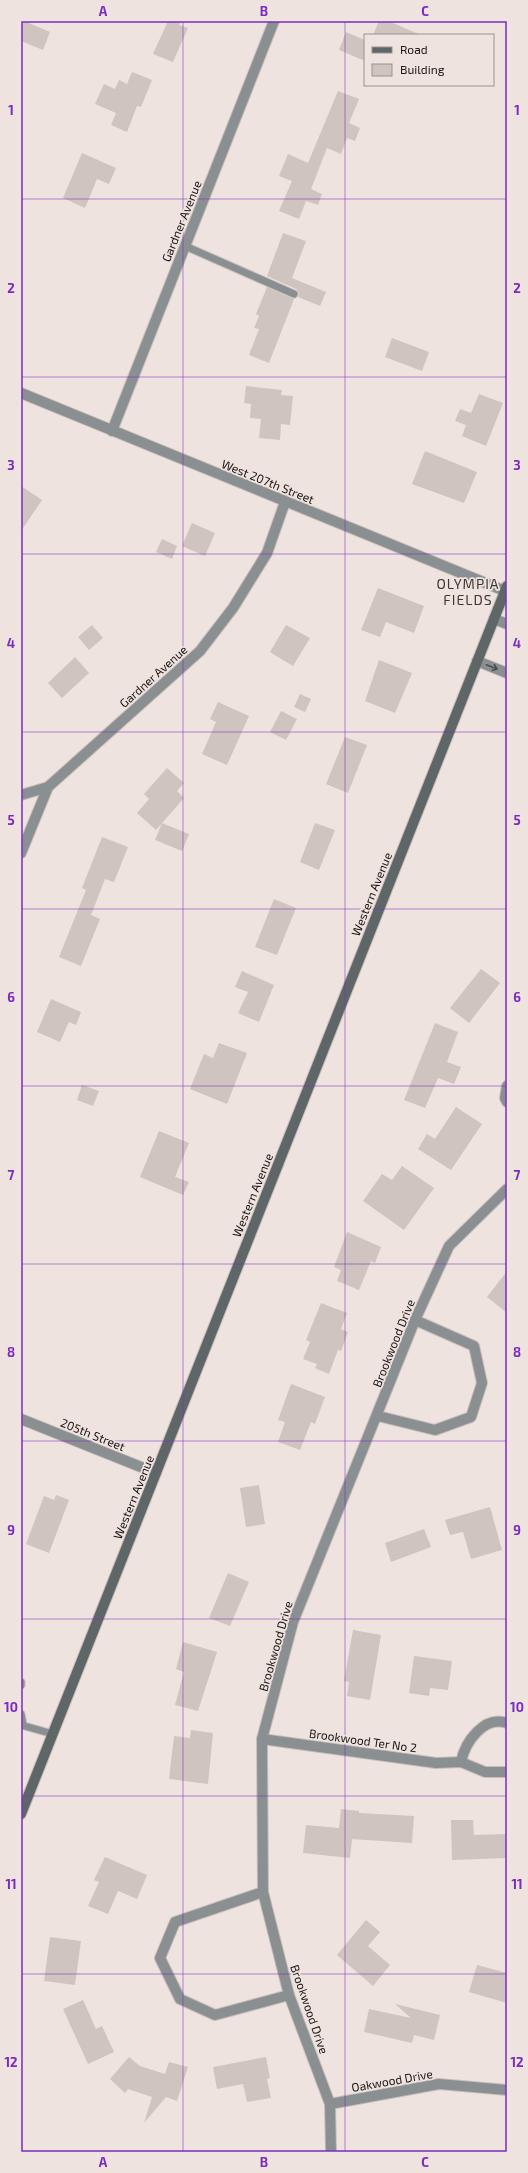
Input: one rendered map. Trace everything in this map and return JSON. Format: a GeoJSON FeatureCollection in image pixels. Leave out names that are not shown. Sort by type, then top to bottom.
{"type":"FeatureCollection","features":[{"type":"Feature","properties":{"kind":"main road","name":"Western Avenue"},"geometry":{"type":"LineString","coordinates":[[21,1814],[506,589]]}},
{"type":"Feature","properties":{"kind":"street","name":"Gardner Avenue"},"geometry":{"type":"LineString","coordinates":[[112,431],[274,21]]}},
{"type":"Feature","properties":{"kind":"street","name":"West 207th Street"},"geometry":{"type":"LineString","coordinates":[[21,393],[285,502],[506,589]]}},
{"type":"Feature","properties":{"kind":"street","name":"Gardner Avenue"},"geometry":{"type":"LineString","coordinates":[[21,853],[48,787],[200,651],[233,608],[267,553],[285,502]]}},
{"type":"Feature","properties":{"kind":"street"},"geometry":{"type":"LineString","coordinates":[[494,619],[507,624]]}},
{"type":"Feature","properties":{"kind":"street"},"geometry":{"type":"LineString","coordinates":[[477,661],[507,673]]}},
{"type":"Feature","properties":{"kind":"street"},"geometry":{"type":"LineString","coordinates":[[21,795],[48,787]]}},
{"type":"Feature","properties":{"kind":"street"},"geometry":{"type":"LineString","coordinates":[[507,1086],[505,1098],[507,1102]]}},
{"type":"Feature","properties":{"kind":"street","name":"Brookwood Drive"},"geometry":{"type":"LineString","coordinates":[[331,2152],[330,2104],[289,1995],[263,1892],[262,1739],[293,1622],[378,1416],[415,1320],[449,1246],[507,1189]]}},
{"type":"Feature","properties":{"kind":"street"},"geometry":{"type":"LineString","coordinates":[[378,1416],[435,1430],[471,1418],[482,1383],[474,1346],[415,1320]]}},
{"type":"Feature","properties":{"kind":"street","name":"205th Street"},"geometry":{"type":"LineString","coordinates":[[21,1419],[156,1473]]}},
{"type":"Feature","properties":{"kind":"street"},"geometry":{"type":"LineString","coordinates":[[461,1762],[463,1753],[477,1731],[496,1721],[507,1723]]}},
{"type":"Feature","properties":{"kind":"street","name":"Brookwood Ter No 2"},"geometry":{"type":"LineString","coordinates":[[262,1739],[436,1763],[461,1762],[485,1772],[507,1772]]}},
{"type":"Feature","properties":{"kind":"street"},"geometry":{"type":"LineString","coordinates":[[263,1892],[175,1922],[160,1958],[180,1999],[215,2015],[289,1995]]}},
{"type":"Feature","properties":{"kind":"street","name":"Oakwood Drive"},"geometry":{"type":"LineString","coordinates":[[330,2104],[439,2084],[507,2090]]}},
{"type":"Feature","properties":{"kind":"lane"},"geometry":{"type":"LineString","coordinates":[[185,246],[294,294]]}},
{"type":"Feature","properties":{"kind":"lane"},"geometry":{"type":"LineString","coordinates":[[21,1714],[22,1725],[53,1734]]}},
{"type":"Feature","properties":{"kind":"building"},"geometry":{"type":"Polygon","coordinates":[[[24,21],[50,32],[43,50],[21,41],[21,27],[24,21]]]}},
{"type":"Feature","properties":{"kind":"building"},"geometry":{"type":"Polygon","coordinates":[[[168,21],[181,21],[179,25],[188,28],[173,62],[153,54],[168,21]]]}},
{"type":"Feature","properties":{"kind":"building"},"geometry":{"type":"Polygon","coordinates":[[[379,21],[388,21],[419,34],[373,34],[379,21]]]}},
{"type":"Feature","properties":{"kind":"building"},"geometry":{"type":"Polygon","coordinates":[[[346,32],[364,40],[364,61],[339,50],[346,32]]]}},
{"type":"Feature","properties":{"kind":"building"},"geometry":{"type":"Polygon","coordinates":[[[132,72],[152,80],[141,107],[137,106],[127,132],[111,125],[116,113],[95,104],[104,84],[115,89],[119,80],[127,84],[132,72]]]}},
{"type":"Feature","properties":{"kind":"building"},"geometry":{"type":"Polygon","coordinates":[[[338,91],[359,99],[349,123],[360,128],[355,141],[347,138],[341,154],[327,148],[311,189],[322,194],[318,205],[306,201],[299,219],[279,211],[292,181],[279,176],[288,154],[308,163],[338,91]]]}},
{"type":"Feature","properties":{"kind":"building"},"geometry":{"type":"Polygon","coordinates":[[[82,153],[116,168],[109,184],[97,179],[85,208],[63,198],[82,153]]]}},
{"type":"Feature","properties":{"kind":"building"},"geometry":{"type":"Polygon","coordinates":[[[283,233],[306,241],[292,278],[326,292],[320,306],[298,297],[299,293],[296,289],[267,276],[283,233]]]}},
{"type":"Feature","properties":{"kind":"building"},"geometry":{"type":"Polygon","coordinates":[[[267,287],[294,299],[269,363],[249,355],[259,329],[254,328],[259,316],[256,314],[267,287]]]}},
{"type":"Feature","properties":{"kind":"building"},"geometry":{"type":"Polygon","coordinates":[[[392,338],[429,352],[422,371],[385,357],[392,338]]]}},
{"type":"Feature","properties":{"kind":"building"},"geometry":{"type":"Polygon","coordinates":[[[246,386],[282,390],[281,395],[293,396],[290,425],[281,424],[280,440],[259,438],[261,419],[250,418],[251,404],[244,403],[246,386]]]}},
{"type":"Feature","properties":{"kind":"building"},"geometry":{"type":"Polygon","coordinates":[[[479,394],[503,403],[486,446],[462,436],[466,425],[455,421],[460,409],[471,413],[479,394]]]}},
{"type":"Feature","properties":{"kind":"building"},"geometry":{"type":"Polygon","coordinates":[[[425,451],[477,472],[464,503],[412,484],[425,451]]]}},
{"type":"Feature","properties":{"kind":"building"},"geometry":{"type":"Polygon","coordinates":[[[21,486],[42,500],[21,531],[21,486]]]}},
{"type":"Feature","properties":{"kind":"building"},"geometry":{"type":"Polygon","coordinates":[[[192,523],[215,533],[205,556],[182,546],[192,523]]]}},
{"type":"Feature","properties":{"kind":"building"},"geometry":{"type":"Polygon","coordinates":[[[162,539],[177,546],[172,559],[156,552],[162,539]]]}},
{"type":"Feature","properties":{"kind":"building"},"geometry":{"type":"Polygon","coordinates":[[[378,588],[424,606],[414,633],[386,622],[380,637],[361,630],[378,588]]]}},
{"type":"Feature","properties":{"kind":"building"},"geometry":{"type":"Polygon","coordinates":[[[92,625],[103,638],[89,650],[78,637],[92,625]]]}},
{"type":"Feature","properties":{"kind":"building"},"geometry":{"type":"Polygon","coordinates":[[[286,625],[310,638],[293,666],[270,652],[286,625]]]}},
{"type":"Feature","properties":{"kind":"building"},"geometry":{"type":"Polygon","coordinates":[[[75,657],[89,673],[62,698],[48,683],[75,657]]]}},
{"type":"Feature","properties":{"kind":"building"},"geometry":{"type":"Polygon","coordinates":[[[379,660],[412,673],[395,713],[365,701],[379,660]]]}},
{"type":"Feature","properties":{"kind":"building"},"geometry":{"type":"Polygon","coordinates":[[[300,694],[311,699],[305,712],[294,707],[300,694]]]}},
{"type":"Feature","properties":{"kind":"building"},"geometry":{"type":"Polygon","coordinates":[[[218,702],[249,716],[227,765],[202,754],[216,722],[210,719],[218,702]]]}},
{"type":"Feature","properties":{"kind":"building"},"geometry":{"type":"Polygon","coordinates":[[[281,711],[297,719],[286,740],[270,732],[281,711]]]}},
{"type":"Feature","properties":{"kind":"building"},"geometry":{"type":"Polygon","coordinates":[[[345,737],[367,745],[348,793],[326,784],[345,737]]]}},
{"type":"Feature","properties":{"kind":"building"},"geometry":{"type":"Polygon","coordinates":[[[167,768],[184,783],[177,791],[184,798],[156,830],[137,813],[149,799],[144,794],[167,768]]]}},
{"type":"Feature","properties":{"kind":"building"},"geometry":{"type":"Polygon","coordinates":[[[162,823],[189,834],[182,851],[155,840],[162,823]]]}},
{"type":"Feature","properties":{"kind":"building"},"geometry":{"type":"Polygon","coordinates":[[[315,823],[335,830],[319,870],[300,862],[315,823]]]}},
{"type":"Feature","properties":{"kind":"building"},"geometry":{"type":"Polygon","coordinates":[[[102,837],[128,847],[114,882],[105,879],[91,915],[100,919],[81,966],[59,957],[86,890],[82,888],[102,837]]]}},
{"type":"Feature","properties":{"kind":"building"},"geometry":{"type":"Polygon","coordinates":[[[274,899],[296,908],[277,955],[255,947],[274,899]]]}},
{"type":"Feature","properties":{"kind":"building"},"geometry":{"type":"Polygon","coordinates":[[[481,969],[500,983],[469,1023],[450,1008],[481,969]]]}},
{"type":"Feature","properties":{"kind":"building"},"geometry":{"type":"Polygon","coordinates":[[[242,971],[274,985],[259,1022],[238,1013],[248,992],[235,987],[242,971]]]}},
{"type":"Feature","properties":{"kind":"building"},"geometry":{"type":"Polygon","coordinates":[[[51,999],[81,1012],[76,1025],[69,1022],[60,1042],[37,1032],[51,999]]]}},
{"type":"Feature","properties":{"kind":"building"},"geometry":{"type":"Polygon","coordinates":[[[435,1023],[458,1032],[447,1062],[461,1067],[454,1084],[438,1078],[425,1108],[404,1100],[435,1023]]]}},
{"type":"Feature","properties":{"kind":"building"},"geometry":{"type":"Polygon","coordinates":[[[219,1043],[247,1053],[227,1104],[190,1089],[204,1054],[213,1058],[219,1043]]]}},
{"type":"Feature","properties":{"kind":"building"},"geometry":{"type":"Polygon","coordinates":[[[82,1085],[99,1091],[93,1106],[77,1100],[82,1085]]]}},
{"type":"Feature","properties":{"kind":"building"},"geometry":{"type":"Polygon","coordinates":[[[456,1107],[482,1124],[451,1170],[418,1149],[427,1134],[435,1139],[456,1107]]]}},
{"type":"Feature","properties":{"kind":"building"},"geometry":{"type":"Polygon","coordinates":[[[159,1131],[189,1143],[175,1177],[189,1182],[183,1195],[140,1177],[159,1131]]]}},
{"type":"Feature","properties":{"kind":"building"},"geometry":{"type":"Polygon","coordinates":[[[402,1166],[434,1188],[404,1230],[363,1201],[382,1174],[392,1180],[402,1166]]]}},
{"type":"Feature","properties":{"kind":"building"},"geometry":{"type":"Polygon","coordinates":[[[347,1232],[381,1247],[375,1263],[371,1261],[359,1290],[337,1281],[341,1270],[334,1267],[347,1232]]]}},
{"type":"Feature","properties":{"kind":"building"},"geometry":{"type":"Polygon","coordinates":[[[507,1271],[507,1313],[487,1297],[507,1271]]]}},
{"type":"Feature","properties":{"kind":"building"},"geometry":{"type":"Polygon","coordinates":[[[321,1303],[347,1313],[341,1329],[348,1332],[341,1351],[338,1350],[329,1374],[315,1368],[317,1364],[303,1359],[310,1342],[306,1340],[321,1303]]]}},
{"type":"Feature","properties":{"kind":"building"},"geometry":{"type":"Polygon","coordinates":[[[291,1384],[325,1397],[315,1424],[311,1422],[300,1450],[278,1442],[285,1422],[278,1420],[291,1384]]]}},
{"type":"Feature","properties":{"kind":"building"},"geometry":{"type":"Polygon","coordinates":[[[259,1485],[265,1524],[246,1527],[240,1488],[259,1485]]]}},
{"type":"Feature","properties":{"kind":"building"},"geometry":{"type":"Polygon","coordinates":[[[56,1495],[69,1500],[49,1553],[26,1544],[44,1496],[54,1500],[56,1495]]]}},
{"type":"Feature","properties":{"kind":"building"},"geometry":{"type":"Polygon","coordinates":[[[490,1507],[502,1550],[471,1559],[463,1532],[450,1535],[445,1520],[490,1507]]]}},
{"type":"Feature","properties":{"kind":"building"},"geometry":{"type":"Polygon","coordinates":[[[424,1529],[431,1547],[391,1562],[385,1543],[424,1529]]]}},
{"type":"Feature","properties":{"kind":"building"},"geometry":{"type":"Polygon","coordinates":[[[228,1573],[249,1582],[230,1626],[209,1618],[228,1573]]]}},
{"type":"Feature","properties":{"kind":"building"},"geometry":{"type":"Polygon","coordinates":[[[353,1630],[381,1635],[370,1700],[347,1696],[349,1682],[344,1681],[353,1630]]]}},
{"type":"Feature","properties":{"kind":"building"},"geometry":{"type":"Polygon","coordinates":[[[183,1642],[217,1652],[198,1711],[175,1705],[184,1672],[176,1669],[183,1642]]]}},
{"type":"Feature","properties":{"kind":"building"},"geometry":{"type":"Polygon","coordinates":[[[414,1656],[452,1661],[448,1690],[430,1688],[429,1696],[409,1693],[414,1656]]]}},
{"type":"Feature","properties":{"kind":"building"},"geometry":{"type":"Polygon","coordinates":[[[191,1730],[213,1733],[208,1784],[169,1779],[174,1736],[190,1738],[191,1730]]]}},
{"type":"Feature","properties":{"kind":"building"},"geometry":{"type":"Polygon","coordinates":[[[341,1809],[359,1811],[359,1813],[414,1816],[412,1843],[352,1839],[350,1858],[303,1853],[306,1825],[339,1828],[341,1809]]]}},
{"type":"Feature","properties":{"kind":"building"},"geometry":{"type":"Polygon","coordinates":[[[451,1820],[473,1820],[474,1835],[506,1834],[507,1858],[452,1860],[451,1820]]]}},
{"type":"Feature","properties":{"kind":"building"},"geometry":{"type":"Polygon","coordinates":[[[105,1857],[147,1875],[137,1899],[118,1891],[108,1914],[88,1906],[99,1882],[94,1880],[105,1857]]]}},
{"type":"Feature","properties":{"kind":"building"},"geometry":{"type":"Polygon","coordinates":[[[366,1920],[380,1932],[368,1946],[390,1965],[373,1986],[337,1955],[366,1920]]]}},
{"type":"Feature","properties":{"kind":"building"},"geometry":{"type":"Polygon","coordinates":[[[50,1937],[81,1941],[75,1985],[44,1981],[50,1937]]]}},
{"type":"Feature","properties":{"kind":"building"},"geometry":{"type":"Polygon","coordinates":[[[477,1965],[507,1973],[507,2003],[469,1992],[477,1965]]]}},
{"type":"Feature","properties":{"kind":"building"},"geometry":{"type":"Polygon","coordinates":[[[83,2000],[96,2029],[102,2026],[114,2052],[88,2064],[63,2009],[83,2000]]]}},
{"type":"Feature","properties":{"kind":"building"},"geometry":{"type":"Polygon","coordinates":[[[395,2004],[440,2015],[434,2040],[414,2035],[412,2043],[364,2032],[369,2009],[411,2018],[395,2004]]]}},
{"type":"Feature","properties":{"kind":"building"},"geometry":{"type":"Polygon","coordinates":[[[129,2057],[140,2066],[165,2074],[169,2062],[188,2067],[177,2101],[166,2097],[144,2123],[152,2097],[128,2089],[125,2093],[110,2079],[129,2057]]]}},
{"type":"Feature","properties":{"kind":"building"},"geometry":{"type":"Polygon","coordinates":[[[266,2057],[270,2078],[267,2079],[271,2098],[247,2102],[243,2084],[217,2089],[213,2067],[266,2057]]]}},
{"type":"Feature","properties":{"kind":"district","name":"OLYMPIA FIELDS"},"geometry":{"type":"Point","coordinates":[468,592]}}]}
